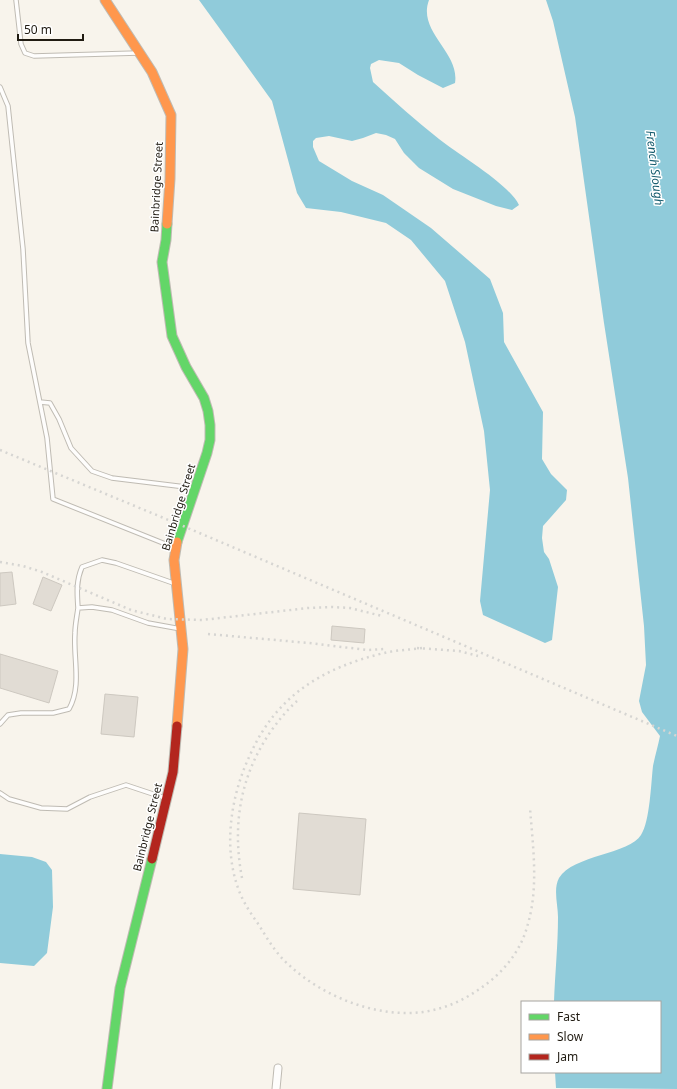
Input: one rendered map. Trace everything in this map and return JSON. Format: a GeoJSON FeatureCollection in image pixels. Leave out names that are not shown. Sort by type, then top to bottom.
{"type":"FeatureCollection","features":[{"type":"Feature","properties":{"kind":"street","name":"Bainbridge Street"},"geometry":{"type":"LineString","coordinates":[[105,0],[152,72],[171,115],[170,179],[166,240],[162,262],[167,305],[172,336],[186,367],[204,398],[210,425],[210,440],[207,453],[175,548],[174,560],[182,630],[182,650],[174,764],[120,988],[106,1089]]}},
{"type":"Feature","properties":{"kind":"street"},"geometry":{"type":"LineString","coordinates":[[276,1089],[278,1068]]}},
{"type":"Feature","properties":{"kind":"lane"},"geometry":{"type":"LineString","coordinates":[[16,0],[21,44],[25,53],[34,56],[139,53]]}},
{"type":"Feature","properties":{"kind":"lane"},"geometry":{"type":"LineString","coordinates":[[0,87],[8,106],[23,249],[28,343],[47,438],[53,499],[175,548]]}},
{"type":"Feature","properties":{"kind":"lane"},"geometry":{"type":"LineString","coordinates":[[40,402],[50,403],[60,419],[70,448],[92,471],[112,478],[196,488]]}},
{"type":"Feature","properties":{"kind":"lane"},"geometry":{"type":"LineString","coordinates":[[0,724],[8,715],[21,713],[53,714],[69,709],[74,700],[77,673],[74,633],[78,608],[78,576],[82,567],[102,560],[116,563],[177,584]]}},
{"type":"Feature","properties":{"kind":"lane"},"geometry":{"type":"LineString","coordinates":[[78,608],[92,607],[112,610],[148,623],[182,630]]}},
{"type":"Feature","properties":{"kind":"lane"},"geometry":{"type":"LineString","coordinates":[[0,793],[9,799],[41,808],[67,809],[90,797],[126,785],[166,799]]}},
{"type":"Feature","properties":{"kind":"water"},"geometry":{"type":"Polygon","coordinates":[[[199,0],[429,0],[427,11],[429,22],[433,32],[451,61],[455,72],[455,83],[443,88],[399,63],[379,60],[371,64],[370,68],[373,82],[430,132],[495,179],[514,197],[519,205],[512,210],[496,206],[453,189],[419,168],[404,153],[395,139],[386,135],[376,133],[352,141],[329,136],[316,138],[313,141],[313,147],[319,161],[352,181],[383,195],[431,228],[490,279],[503,313],[504,342],[543,412],[542,459],[551,474],[567,490],[566,500],[543,526],[542,538],[544,552],[549,559],[558,587],[552,640],[545,643],[483,615],[480,601],[490,490],[484,431],[465,342],[445,281],[411,240],[386,223],[341,212],[306,208],[297,193],[272,101],[199,0]]]}},
{"type":"Feature","properties":{"kind":"water","name":"French Slough"},"geometry":{"type":"Polygon","coordinates":[[[546,0],[677,0],[677,1089],[556,1088],[555,1073],[661,1073],[661,1001],[554,1001],[558,928],[556,892],[557,882],[566,870],[576,864],[626,846],[635,841],[641,835],[648,811],[653,766],[660,736],[642,712],[639,701],[646,665],[644,626],[628,478],[604,323],[575,117],[553,21],[546,0]]]}},
{"type":"Feature","properties":{"kind":"water"},"geometry":{"type":"Polygon","coordinates":[[[0,854],[32,857],[46,862],[52,870],[53,907],[47,953],[34,966],[0,963],[0,854]]]}},
{"type":"Feature","properties":{"kind":"building"},"geometry":{"type":"Polygon","coordinates":[[[12,572],[16,604],[0,606],[0,573],[12,572]]]}},
{"type":"Feature","properties":{"kind":"building"},"geometry":{"type":"Polygon","coordinates":[[[43,577],[62,585],[51,611],[33,604],[43,577]]]}},
{"type":"Feature","properties":{"kind":"building"},"geometry":{"type":"Polygon","coordinates":[[[332,626],[365,629],[364,643],[331,640],[332,626]]]}},
{"type":"Feature","properties":{"kind":"building"},"geometry":{"type":"Polygon","coordinates":[[[0,654],[58,671],[49,703],[0,688],[0,654]]]}},
{"type":"Feature","properties":{"kind":"building"},"geometry":{"type":"Polygon","coordinates":[[[105,694],[138,697],[134,737],[101,734],[105,694]]]}},
{"type":"Feature","properties":{"kind":"building"},"geometry":{"type":"Polygon","coordinates":[[[299,813],[366,819],[360,895],[293,889],[299,813]]]}},
{"type":"Feature","properties":{"kind":"railway"},"geometry":{"type":"LineString","coordinates":[[0,450],[183,526],[677,736]]}},
{"type":"Feature","properties":{"kind":"railway"},"geometry":{"type":"LineString","coordinates":[[0,562],[23,566],[42,572],[131,610],[167,619],[202,620],[308,608],[332,607],[350,608],[382,616]]}},
{"type":"Feature","properties":{"kind":"railway"},"geometry":{"type":"LineString","coordinates":[[208,634],[367,650],[385,649]]}},
{"type":"Feature","properties":{"kind":"railway"},"geometry":{"type":"LineString","coordinates":[[417,648],[459,651],[478,656]]}},
{"type":"Feature","properties":{"kind":"railway"},"geometry":{"type":"LineString","coordinates":[[422,648],[389,652],[362,659],[321,676],[287,701],[273,716],[250,755],[243,770],[234,804],[231,821],[231,855],[233,872],[240,893],[247,908],[269,942],[285,962],[304,977],[335,996],[352,1003],[388,1012],[405,1013],[431,1011],[459,1001],[486,984],[502,970],[520,946],[524,937],[531,913],[534,883],[534,853],[530,808]]}},
{"type":"Feature","properties":{"kind":"railway"},"geometry":{"type":"LineString","coordinates":[[242,878],[238,839],[241,802],[246,783],[260,748],[283,715],[297,701]]}},
{"type":"Feature","properties":{"kind":"traffic: fast"},"geometry":{"type":"LineString","coordinates":[[167,224],[162,262],[172,336],[186,367],[204,398],[210,425],[210,440],[207,453],[177,542]]}},
{"type":"Feature","properties":{"kind":"traffic: fast"},"geometry":{"type":"LineString","coordinates":[[107,1089],[120,988],[152,859]]}},
{"type":"Feature","properties":{"kind":"traffic: slow"},"geometry":{"type":"LineString","coordinates":[[105,0],[152,72],[171,115],[170,179],[167,224]]}},
{"type":"Feature","properties":{"kind":"traffic: slow"},"geometry":{"type":"LineString","coordinates":[[177,542],[174,560],[183,649],[177,726]]}},
{"type":"Feature","properties":{"kind":"traffic: jam"},"geometry":{"type":"LineString","coordinates":[[152,859],[173,772],[177,726]]}}]}
